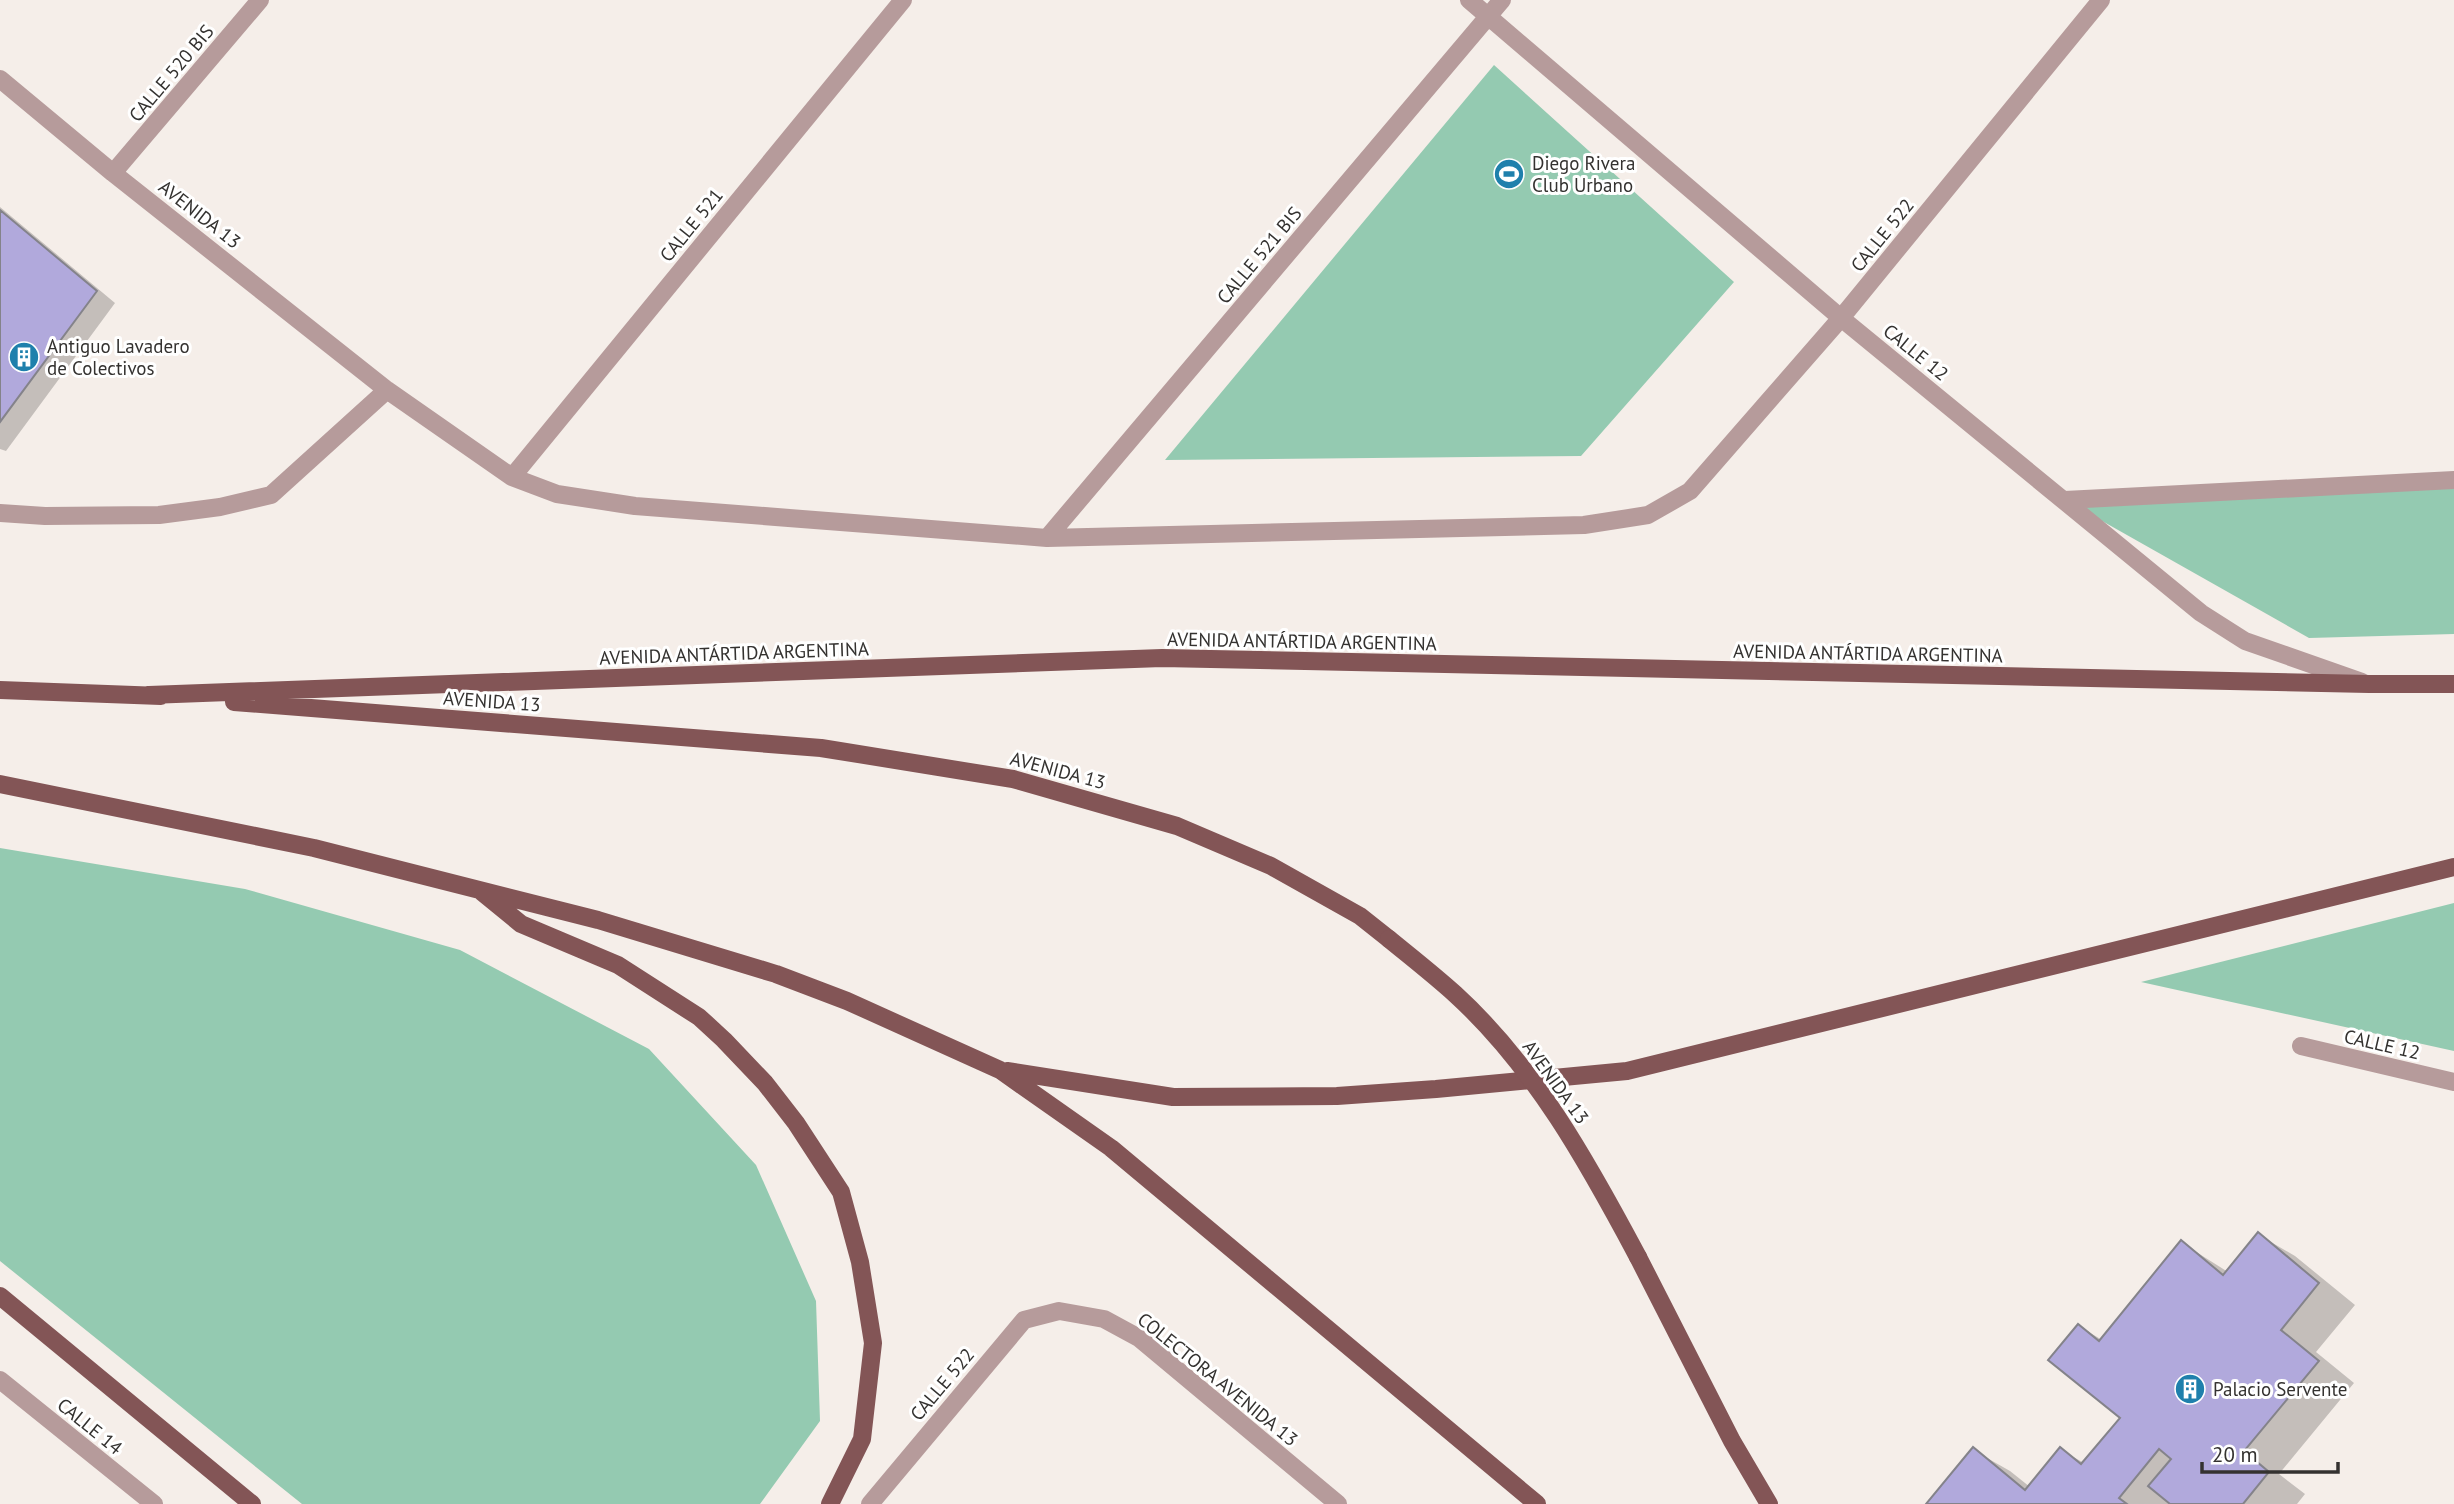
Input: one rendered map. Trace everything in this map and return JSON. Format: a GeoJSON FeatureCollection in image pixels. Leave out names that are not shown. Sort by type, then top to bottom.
{"type":"FeatureCollection","features":[{"type":"Feature","properties":{"kind":"main road","name":"AVENIDA ANTÁRTIDA ARGENTINA"},"geometry":{"type":"LineString","coordinates":[[149,695],[1162,658],[2454,684]]}},
{"type":"Feature","properties":{"kind":"main road","name":"AVENIDA 13"},"geometry":{"type":"LineString","coordinates":[[0,690],[149,695],[821,748],[1013,779],[1177,826],[1259,861],[1360,916],[1389,939],[1456,995],[1505,1047],[1545,1097],[1592,1171],[1732,1441],[1769,1504]]}},
{"type":"Feature","properties":{"kind":"main road"},"geometry":{"type":"LineString","coordinates":[[0,784],[314,848],[476,887],[611,924],[776,974],[847,1001],[1000,1070],[1111,1148],[1537,1504]]}},
{"type":"Feature","properties":{"kind":"main road"},"geometry":{"type":"LineString","coordinates":[[1000,1070],[1173,1097],[1337,1096],[1627,1071],[2454,867]]}},
{"type":"Feature","properties":{"kind":"main road"},"geometry":{"type":"LineString","coordinates":[[476,887],[521,924],[618,965],[699,1017],[765,1083],[796,1123],[841,1192],[860,1262],[873,1343],[862,1439],[830,1504]]}},
{"type":"Feature","properties":{"kind":"main road"},"geometry":{"type":"LineString","coordinates":[[0,1296],[252,1504]]}},
{"type":"Feature","properties":{"kind":"street","name":"CALLE 520 BIS"},"geometry":{"type":"LineString","coordinates":[[113,173],[260,0]]}},
{"type":"Feature","properties":{"kind":"street","name":"CALLE 521"},"geometry":{"type":"LineString","coordinates":[[512,477],[903,0]]}},
{"type":"Feature","properties":{"kind":"street","name":"CALLE 12"},"geometry":{"type":"LineString","coordinates":[[1469,0],[1841,318],[2201,613],[2245,641],[2369,684]]}},
{"type":"Feature","properties":{"kind":"street","name":"CALLE 521 BIS"},"geometry":{"type":"LineString","coordinates":[[1047,538],[1502,0]]}},
{"type":"Feature","properties":{"kind":"street","name":"CALLE 522"},"geometry":{"type":"LineString","coordinates":[[1047,538],[1584,525],[1648,515],[1690,491],[1841,318],[2101,0]]}},
{"type":"Feature","properties":{"kind":"street","name":"AVENIDA 13"},"geometry":{"type":"LineString","coordinates":[[0,79],[113,173],[387,390],[512,477]]}},
{"type":"Feature","properties":{"kind":"street"},"geometry":{"type":"LineString","coordinates":[[0,513],[45,516],[159,515],[220,507],[271,495],[387,390]]}},
{"type":"Feature","properties":{"kind":"street"},"geometry":{"type":"LineString","coordinates":[[512,477],[557,494],[635,506],[1047,538]]}},
{"type":"Feature","properties":{"kind":"street"},"geometry":{"type":"LineString","coordinates":[[2064,500],[2454,480]]}},
{"type":"Feature","properties":{"kind":"street","name":"CALLE 12"},"geometry":{"type":"LineString","coordinates":[[2301,1046],[2454,1082]]}},
{"type":"Feature","properties":{"kind":"street","name":"CALLE 522"},"geometry":{"type":"LineString","coordinates":[[870,1504],[1024,1320],[1059,1311]]}},
{"type":"Feature","properties":{"kind":"street","name":"COLECTORA AVENIDA 13"},"geometry":{"type":"LineString","coordinates":[[1059,1311],[1104,1319],[1139,1338],[1338,1504]]}},
{"type":"Feature","properties":{"kind":"street","name":"CALLE 14"},"geometry":{"type":"LineString","coordinates":[[0,1380],[154,1504]]}},
{"type":"Feature","properties":{"kind":"green space","name":"Diego Rivera Club Urbano"},"geometry":{"type":"Polygon","coordinates":[[[1494,65],[1734,282],[1581,456],[1165,460],[1494,65]]]}},
{"type":"Feature","properties":{"kind":"green space"},"geometry":{"type":"Polygon","coordinates":[[[2454,484],[2454,634],[2309,638],[2065,500],[2454,484]]]}},
{"type":"Feature","properties":{"kind":"green space"},"geometry":{"type":"Polygon","coordinates":[[[0,848],[245,889],[460,950],[649,1049],[756,1165],[816,1301],[820,1421],[760,1504],[302,1504],[0,1261],[0,848]]]}},
{"type":"Feature","properties":{"kind":"green space"},"geometry":{"type":"Polygon","coordinates":[[[2454,903],[2454,1051],[2141,982],[2454,903]]]}},
{"type":"Feature","properties":{"kind":"building","name":"Antiguo Lavadero de Colectivos"},"geometry":{"type":"Polygon","coordinates":[[[0,210],[97,291],[0,422],[0,210]]]}},
{"type":"Feature","properties":{"kind":"building","name":"Palacio Servente"},"geometry":{"type":"Polygon","coordinates":[[[2258,1232],[2319,1283],[2281,1330],[2319,1361],[2244,1451],[2269,1472],[2243,1504],[2170,1504],[2148,1486],[2171,1459],[2159,1449],[2119,1498],[2127,1504],[1926,1504],[1973,1447],[2025,1490],[2060,1447],[2081,1464],[2120,1418],[2048,1360],[2078,1324],[2099,1341],[2181,1240],[2223,1275],[2258,1232]]]}},
{"type":"Feature","properties":{"kind":"place","name":"Diego Rivera Club Urbano"},"geometry":{"type":"Point","coordinates":[1509,174]}},
{"type":"Feature","properties":{"kind":"place","name":"Antiguo Lavadero de Colectivos"},"geometry":{"type":"Point","coordinates":[24,357]}},
{"type":"Feature","properties":{"kind":"place","name":"Palacio Servente"},"geometry":{"type":"Point","coordinates":[2190,1389]}}]}
